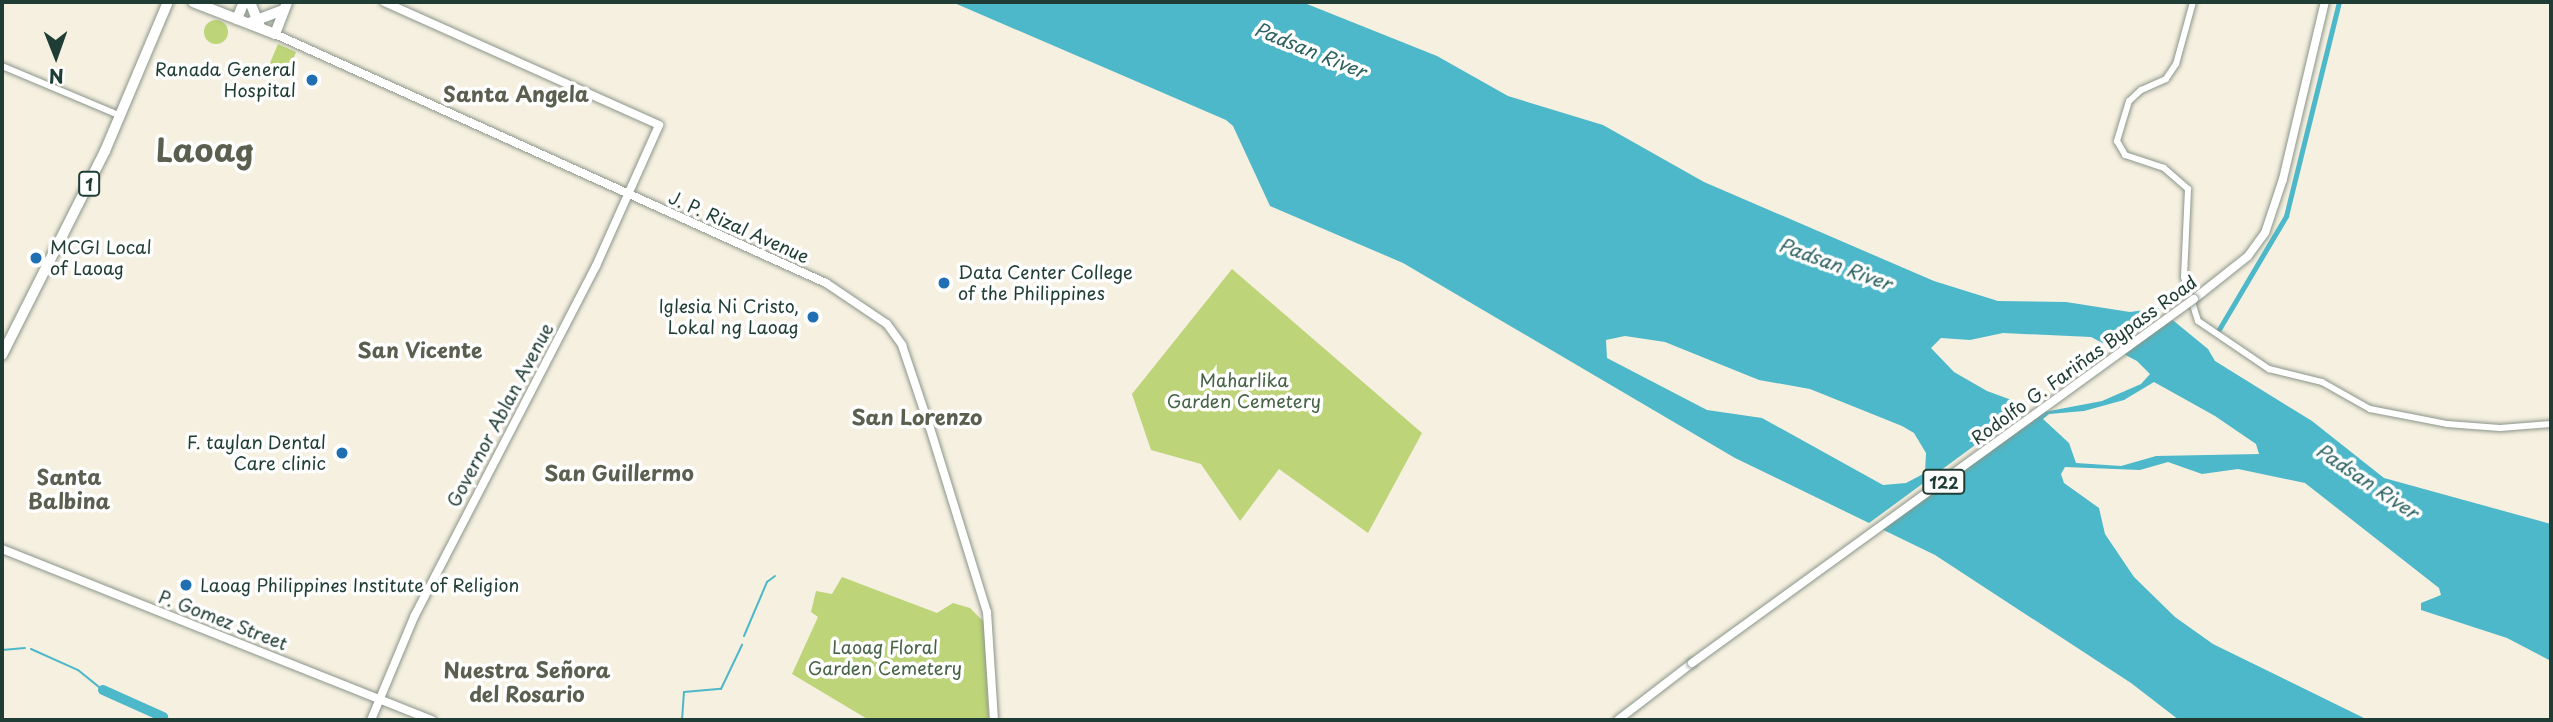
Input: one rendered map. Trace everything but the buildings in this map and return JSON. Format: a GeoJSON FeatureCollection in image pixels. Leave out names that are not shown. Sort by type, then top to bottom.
{"type":"FeatureCollection","features":[{"type":"Feature","properties":{"kind":"highway","name":"1"},"geometry":{"type":"LineString","coordinates":[[2,355],[121,116],[168,2]]}},
{"type":"Feature","properties":{"kind":"highway","name":"J. P. Rizal Avenue"},"geometry":{"type":"LineString","coordinates":[[193,2],[275,34]]}},
{"type":"Feature","properties":{"kind":"highway"},"geometry":{"type":"LineString","coordinates":[[237,19],[247,2]]}},
{"type":"Feature","properties":{"kind":"highway"},"geometry":{"type":"LineString","coordinates":[[247,2],[255,24],[286,5]]}},
{"type":"Feature","properties":{"kind":"highway"},"geometry":{"type":"LineString","coordinates":[[275,34],[286,5]]}},
{"type":"Feature","properties":{"kind":"main road","name":"Governor Ablan Avenue"},"geometry":{"type":"LineString","coordinates":[[371,720],[415,615],[629,196],[659,125],[384,2]]}},
{"type":"Feature","properties":{"kind":"main road","name":"Rodolfo G. Fariñas Bypass Road"},"geometry":{"type":"LineString","coordinates":[[1618,720],[1692,663],[2194,299],[2248,256],[2264,233],[2283,179],[2325,2]]}},
{"type":"Feature","properties":{"kind":"main road","name":"J. P. Rizal Avenue"},"geometry":{"type":"LineString","coordinates":[[275,34],[834,287],[870,309],[894,333],[930,428],[987,612],[994,720]]}},
{"type":"Feature","properties":{"kind":"main road","name":"P. Gomez Street"},"geometry":{"type":"LineString","coordinates":[[2,549],[432,720]]}},
{"type":"Feature","properties":{"kind":"street"},"geometry":{"type":"LineString","coordinates":[[2193,2],[2176,64],[2166,79],[2129,101],[2117,141],[2125,155],[2164,168],[2188,189],[2184,277],[2198,321],[2269,369],[2322,382],[2370,409],[2447,424],[2500,428],[2551,424]]}},
{"type":"Feature","properties":{"kind":"street"},"geometry":{"type":"LineString","coordinates":[[2,66],[121,116]]}},
{"type":"Feature","properties":{"kind":"green space"},"geometry":{"type":"Polygon","coordinates":[[[216,20],[227,27],[228,32],[221,43],[216,44],[205,37],[204,32],[211,21],[216,20]]]}},
{"type":"Feature","properties":{"kind":"green space"},"geometry":{"type":"Polygon","coordinates":[[[278,44],[296,52],[286,78],[276,74],[270,63],[278,44]]]}},
{"type":"Feature","properties":{"kind":"green space","name":"Maharlika Garden Cemetery"},"geometry":{"type":"Polygon","coordinates":[[[1232,269],[1422,433],[1368,533],[1279,469],[1240,521],[1201,464],[1151,450],[1132,394],[1232,269]]]}},
{"type":"Feature","properties":{"kind":"green space","name":"Laoag Floral Garden Cemetery"},"geometry":{"type":"Polygon","coordinates":[[[842,577],[937,613],[953,603],[970,608],[984,622],[989,720],[869,720],[792,674],[818,617],[811,612],[816,591],[832,594],[842,577]]]}},
{"type":"Feature","properties":{"kind":"water","name":"Padsan River"},"geometry":{"type":"Polygon","coordinates":[[[952,2],[1302,2],[1437,56],[1508,96],[1603,125],[1704,182],[1934,281],[1998,301],[2066,302],[2130,312],[2158,308],[2208,349],[2215,361],[2312,421],[2384,478],[2551,524],[2551,661],[2507,638],[2421,610],[2421,603],[2441,595],[2439,588],[2305,483],[2238,469],[2202,474],[2168,462],[2140,470],[2065,467],[2061,474],[2064,483],[2099,508],[2105,534],[2134,577],[2175,617],[2213,644],[2368,720],[2179,720],[2131,683],[1935,555],[1735,458],[1403,263],[1270,206],[1233,126],[1226,120],[952,2]],[[2003,333],[1970,340],[1941,338],[1931,348],[1954,372],[1987,391],[2044,412],[2102,401],[2141,384],[2150,374],[2137,361],[2091,337],[2003,333]],[[1625,336],[1606,340],[1607,358],[1707,410],[1762,418],[1883,485],[1906,483],[1925,473],[1926,453],[1914,433],[1902,426],[1810,389],[1759,380],[1665,342],[1625,336]],[[2154,382],[2124,400],[2084,411],[2049,414],[2043,419],[2069,443],[2076,463],[2121,466],[2156,456],[2259,454],[2256,444],[2215,416],[2154,382]]]}},
{"type":"Feature","properties":{"kind":"pier"},"geometry":{"type":"Polygon","coordinates":[[[2162,307],[2176,317],[2122,356],[2107,348],[2162,307]]]}},
{"type":"Feature","properties":{"kind":"pier"},"geometry":{"type":"Polygon","coordinates":[[[2031,404],[2044,408],[1878,532],[1865,526],[2031,404]]]}},
{"type":"Feature","properties":{"kind":"waterway"},"geometry":{"type":"LineString","coordinates":[[2218,331],[2286,216],[2339,2]]}},
{"type":"Feature","properties":{"kind":"waterway"},"geometry":{"type":"LineString","coordinates":[[744,636],[767,582],[775,576]]}},
{"type":"Feature","properties":{"kind":"waterway"},"geometry":{"type":"LineString","coordinates":[[682,720],[684,692],[721,689],[742,645]]}},
{"type":"Feature","properties":{"kind":"waterway"},"geometry":{"type":"LineString","coordinates":[[2,650],[25,648]]}},
{"type":"Feature","properties":{"kind":"waterway"},"geometry":{"type":"LineString","coordinates":[[31,649],[78,670],[103,690]]}},
{"type":"Feature","properties":{"kind":"waterway"},"geometry":{"type":"LineString","coordinates":[[103,690],[163,717]]}},
{"type":"Feature","properties":{"kind":"place","name":"Ranada General Hospital"},"geometry":{"type":"Point","coordinates":[312,80]}},
{"type":"Feature","properties":{"kind":"place","name":"MCGI Local of Laoag"},"geometry":{"type":"Point","coordinates":[36,258]}},
{"type":"Feature","properties":{"kind":"place","name":"Data Center College of the Philippines"},"geometry":{"type":"Point","coordinates":[944,283]}},
{"type":"Feature","properties":{"kind":"place","name":"Iglesia Ni Cristo, Lokal ng Laoag"},"geometry":{"type":"Point","coordinates":[813,317]}},
{"type":"Feature","properties":{"kind":"place","name":"F. taylan Dental Care clinic"},"geometry":{"type":"Point","coordinates":[342,453]}},
{"type":"Feature","properties":{"kind":"place","name":"Laoag Philippines Institute of Religion"},"geometry":{"type":"Point","coordinates":[186,585]}},
{"type":"Feature","properties":{"kind":"district","name":"Santa Angela"},"geometry":{"type":"Point","coordinates":[516,93]}},
{"type":"Feature","properties":{"kind":"district","name":"Laoag"},"geometry":{"type":"Point","coordinates":[205,149]}},
{"type":"Feature","properties":{"kind":"district","name":"San Vicente"},"geometry":{"type":"Point","coordinates":[420,349]}},
{"type":"Feature","properties":{"kind":"district","name":"San Lorenzo"},"geometry":{"type":"Point","coordinates":[917,416]}},
{"type":"Feature","properties":{"kind":"district","name":"San Guillermo"},"geometry":{"type":"Point","coordinates":[619,472]}},
{"type":"Feature","properties":{"kind":"district","name":"Santa Balbina"},"geometry":{"type":"Point","coordinates":[69,488]}},
{"type":"Feature","properties":{"kind":"district","name":"Nuestra Señora del Rosario"},"geometry":{"type":"Point","coordinates":[527,681]}}]}
